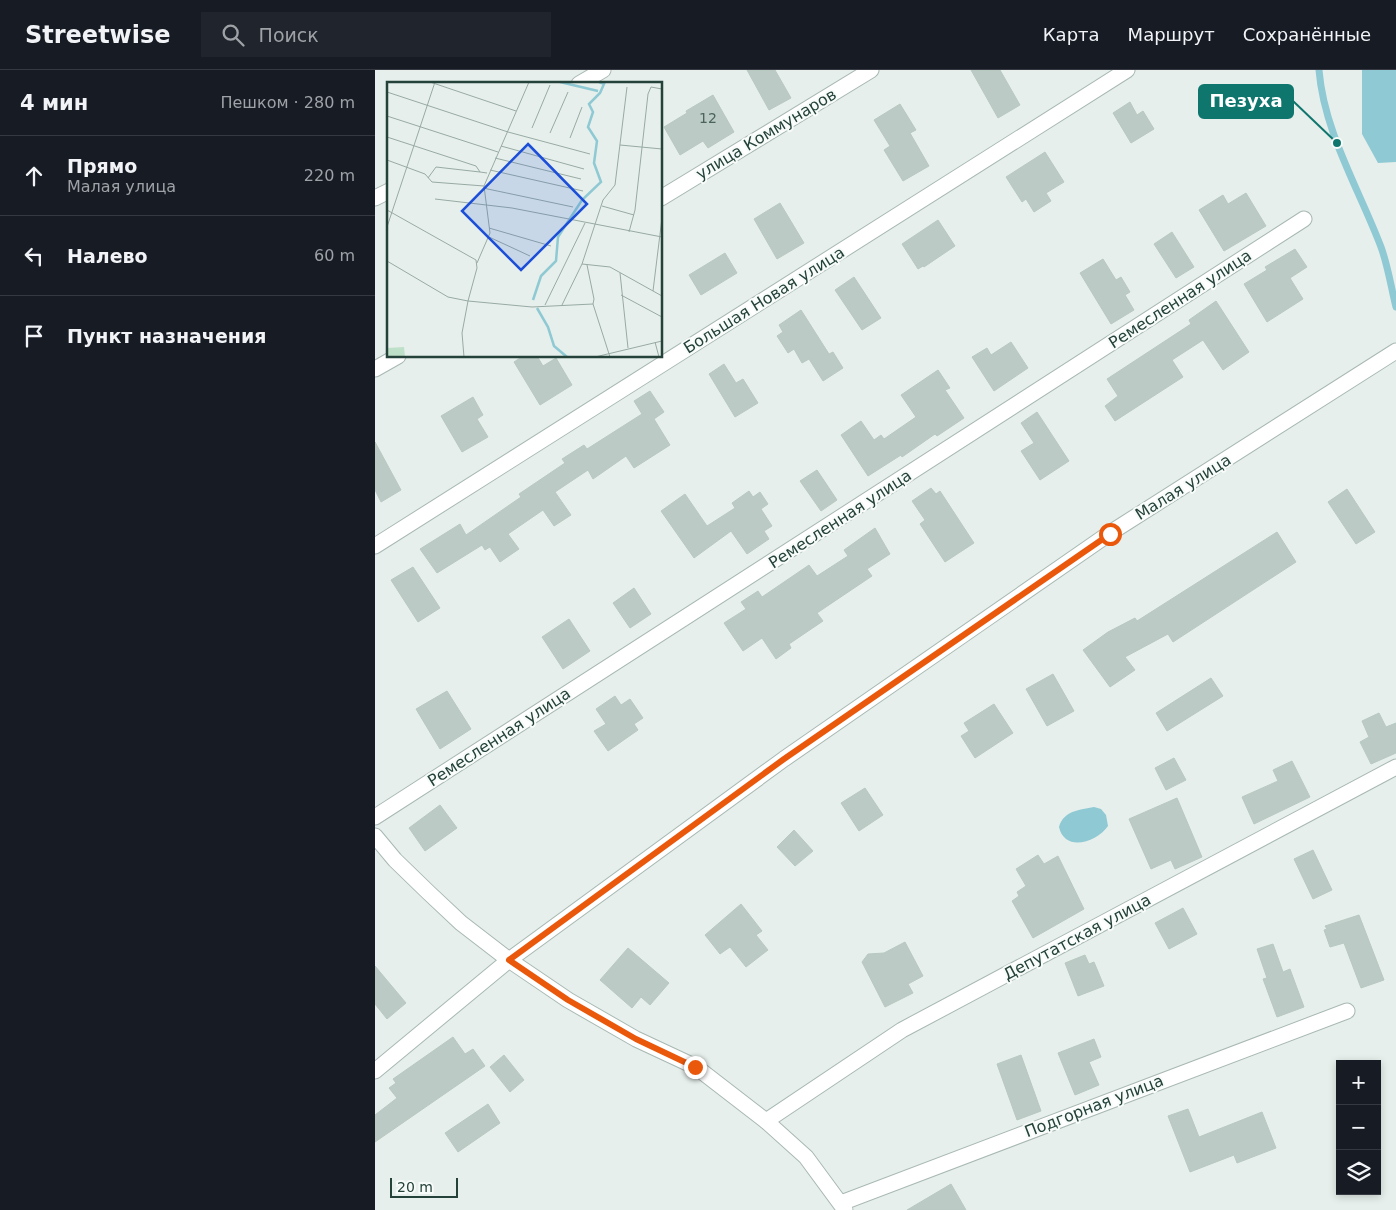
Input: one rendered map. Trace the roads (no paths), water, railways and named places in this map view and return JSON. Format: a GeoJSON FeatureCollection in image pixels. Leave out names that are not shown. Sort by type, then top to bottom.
{"type":"FeatureCollection","features":[{"type":"Feature","properties":{"kind":"street"},"geometry":{"type":"LineString","coordinates":[[582,82],[603,70]]}},
{"type":"Feature","properties":{"kind":"street","name":"улица Коммунаров"},"geometry":{"type":"LineString","coordinates":[[663,197],[871,70]]}},
{"type":"Feature","properties":{"kind":"street","name":"Большая Новая улица"},"geometry":{"type":"LineString","coordinates":[[375,546],[1127,70]]}},
{"type":"Feature","properties":{"kind":"street"},"geometry":{"type":"LineString","coordinates":[[375,198],[387,192]]}},
{"type":"Feature","properties":{"kind":"street","name":"Ремесленная улица"},"geometry":{"type":"LineString","coordinates":[[375,817],[1304,219]]}},
{"type":"Feature","properties":{"kind":"street","name":"Малая улица"},"geometry":{"type":"LineString","coordinates":[[375,1071],[509,960],[784,759],[1110,534],[1391,354]]}},
{"type":"Feature","properties":{"kind":"street"},"geometry":{"type":"LineString","coordinates":[[375,370],[395,358]]}},
{"type":"Feature","properties":{"kind":"street","name":"Депутатская улица"},"geometry":{"type":"LineString","coordinates":[[766,1120],[902,1030],[1396,767]]}},
{"type":"Feature","properties":{"kind":"street"},"geometry":{"type":"LineString","coordinates":[[375,836],[395,860],[461,923],[509,960],[568,1000],[636,1039],[695,1067],[766,1120],[806,1157],[843,1207]]}},
{"type":"Feature","properties":{"kind":"street","name":"Подгорная улица"},"geometry":{"type":"LineString","coordinates":[[843,1207],[1347,1011]]}},
{"type":"Feature","properties":{"kind":"water"},"geometry":{"type":"Polygon","coordinates":[[[1362,70],[1396,70],[1396,162],[1378,163],[1362,134],[1362,70]]]}},
{"type":"Feature","properties":{"kind":"water"},"geometry":{"type":"Polygon","coordinates":[[[1094,807],[1101,809],[1106,815],[1108,826],[1103,832],[1097,837],[1082,842],[1068,840],[1062,835],[1059,827],[1065,817],[1078,810],[1094,807]]]}},
{"type":"Feature","properties":{"kind":"waterway"},"geometry":{"type":"LineString","coordinates":[[1319,70],[1322,93],[1335,138],[1381,247],[1396,307]]}},
{"type":"Feature","properties":{"kind":"place","name":"Пезуха"},"geometry":{"type":"Point","coordinates":[1337,143]}}]}
